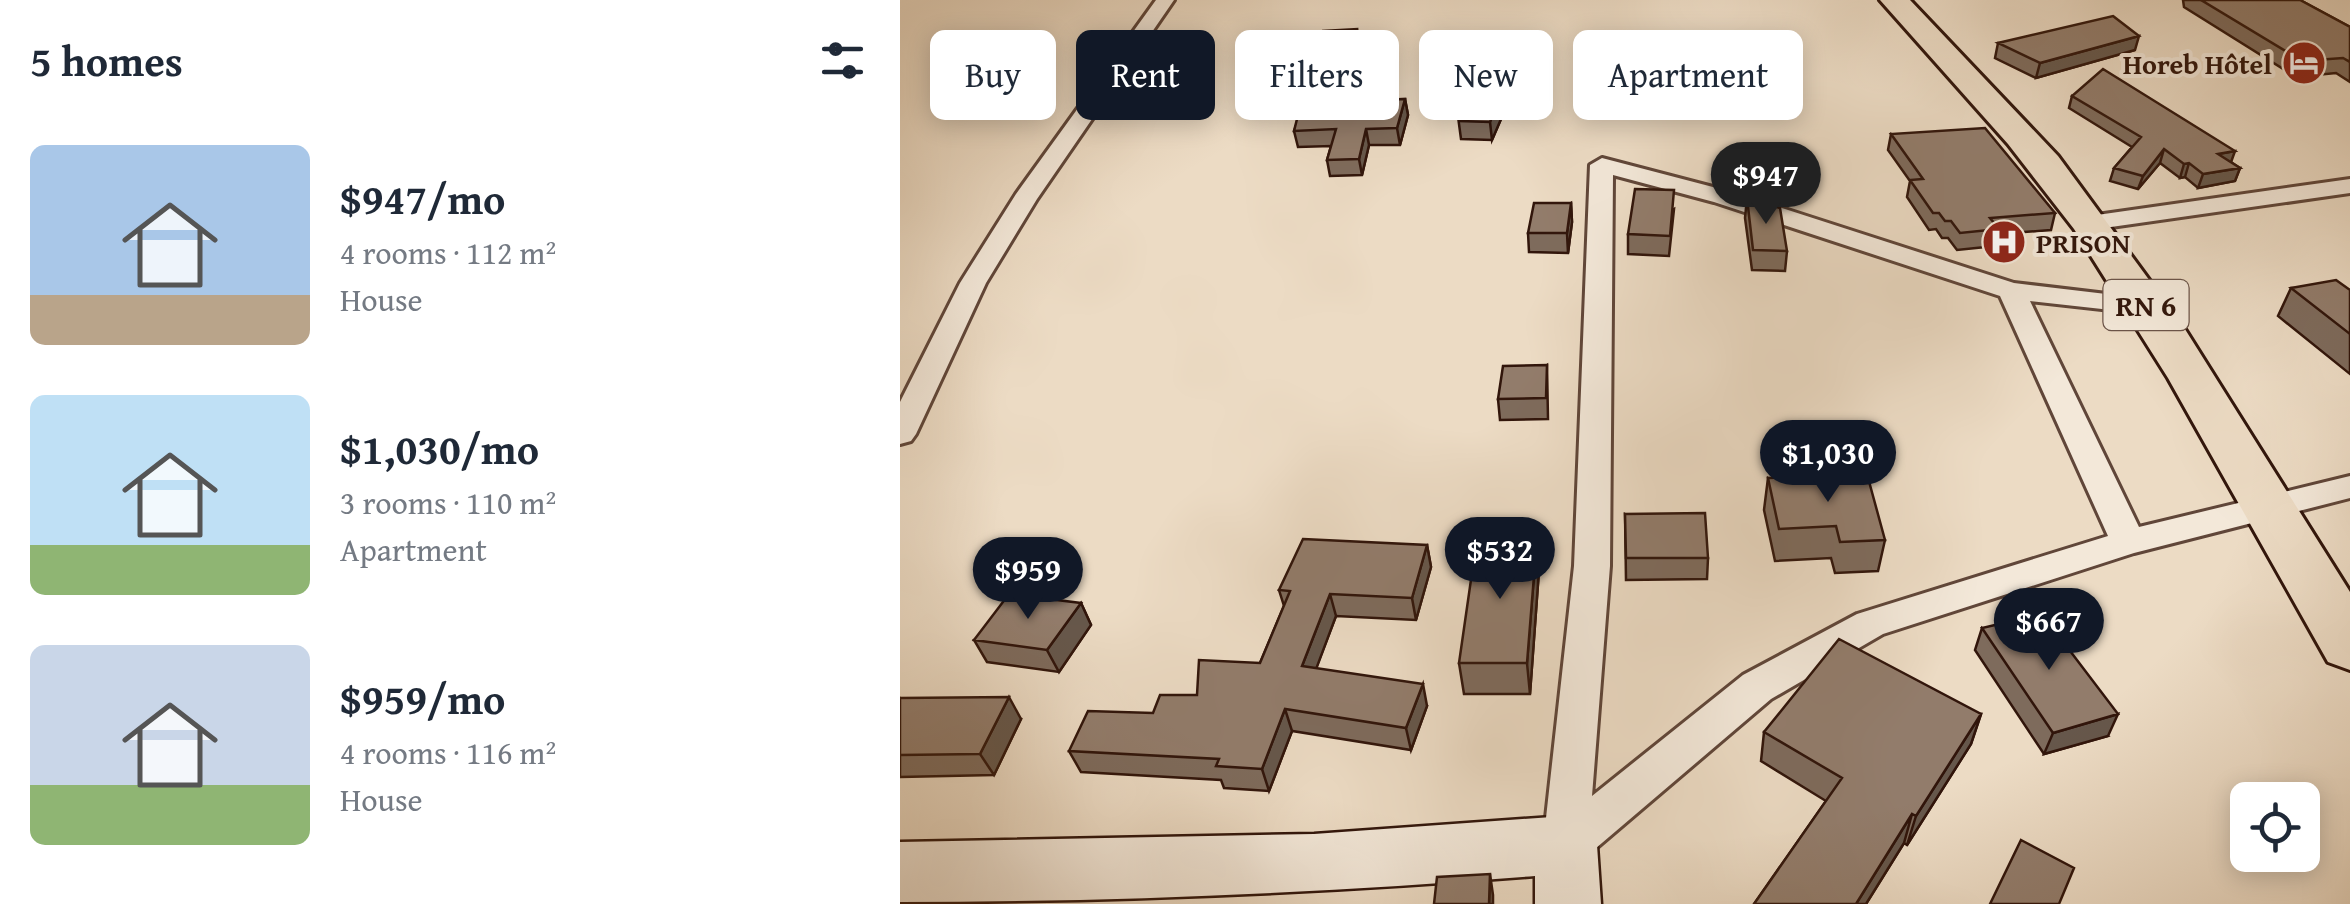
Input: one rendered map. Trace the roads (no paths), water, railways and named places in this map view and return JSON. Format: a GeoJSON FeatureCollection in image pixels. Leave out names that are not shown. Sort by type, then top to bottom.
{"type":"FeatureCollection","features":[{"type":"Feature","properties":{"kind":"main road","name":"RN 6"},"geometry":{"type":"LineString","coordinates":[[1894,0],[1997,108],[2090,222],[2179,353],[2350,645]]}},
{"type":"Feature","properties":{"kind":"street"},"geometry":{"type":"LineString","coordinates":[[900,434],[973,283],[1014,216],[1165,0]]}},
{"type":"Feature","properties":{"kind":"street"},"geometry":{"type":"LineString","coordinates":[[1567,874],[1592,548],[1602,166],[1798,220],[2011,291],[2147,306]]}},
{"type":"Feature","properties":{"kind":"street"},"geometry":{"type":"LineString","coordinates":[[2090,222],[2350,186]]}},
{"type":"Feature","properties":{"kind":"street"},"geometry":{"type":"LineString","coordinates":[[2011,291],[2129,542]]}},
{"type":"Feature","properties":{"kind":"street"},"geometry":{"type":"LineString","coordinates":[[903,878],[1314,864],[1567,874],[1757,687],[1870,624],[2129,542],[2350,486]]}},
{"type":"Feature","properties":{"kind":"place","name":"Horeb Hôtel"},"geometry":{"type":"Point","coordinates":[2304,63]}},
{"type":"Feature","properties":{"kind":"place","name":"PRISON"},"geometry":{"type":"Point","coordinates":[2004,242]}}]}
